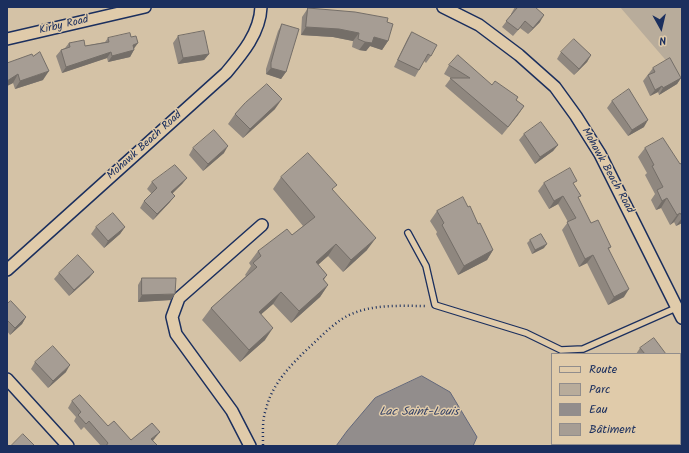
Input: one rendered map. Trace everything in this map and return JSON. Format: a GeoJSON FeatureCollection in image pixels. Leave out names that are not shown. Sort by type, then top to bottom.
{"type":"FeatureCollection","features":[{"type":"Feature","properties":{"kind":"street","name":"Kirby Road"},"geometry":{"type":"LineString","coordinates":[[7,39],[145,7]]}},
{"type":"Feature","properties":{"kind":"street","name":"Mohawk Beach Road"},"geometry":{"type":"LineString","coordinates":[[7,270],[226,73],[245,50],[255,32],[261,15],[261,7]]}},
{"type":"Feature","properties":{"kind":"street","name":"Mohawk Beach Road"},"geometry":{"type":"LineString","coordinates":[[443,7],[479,25],[519,55],[555,87],[576,116],[600,154],[682,318]]}},
{"type":"Feature","properties":{"kind":"street"},"geometry":{"type":"LineString","coordinates":[[250,446],[232,411],[176,334],[172,317],[178,298],[262,225]]}},
{"type":"Feature","properties":{"kind":"street"},"geometry":{"type":"LineString","coordinates":[[7,379],[68,446]]}},
{"type":"Feature","properties":{"kind":"lane"},"geometry":{"type":"LineString","coordinates":[[408,233],[426,266],[435,305],[526,333],[561,350],[583,350],[676,308]]}},
{"type":"Feature","properties":{"kind":"path"},"geometry":{"type":"LineString","coordinates":[[263,446],[265,409],[278,382],[301,355],[334,324],[344,317],[370,308],[386,306],[435,305]]}},
{"type":"Feature","properties":{"kind":"green space"},"geometry":{"type":"Polygon","coordinates":[[[620,7],[682,7],[682,79],[620,7]]]}},
{"type":"Feature","properties":{"kind":"water","name":"Lac Saint-Louis"},"geometry":{"type":"Polygon","coordinates":[[[422,376],[450,392],[477,437],[473,446],[336,446],[375,398],[422,376]]]}},
{"type":"Feature","properties":{"kind":"building"},"geometry":{"type":"Polygon","coordinates":[[[515,7],[535,7],[544,15],[533,28],[525,21],[518,30],[506,21],[517,8],[515,7]]]}},
{"type":"Feature","properties":{"kind":"building"},"geometry":{"type":"Polygon","coordinates":[[[308,8],[355,12],[388,18],[387,22],[393,24],[388,41],[374,37],[372,43],[365,42],[358,39],[359,33],[339,29],[306,27],[308,8]]]}},
{"type":"Feature","properties":{"kind":"building"},"geometry":{"type":"Polygon","coordinates":[[[282,24],[299,29],[286,72],[271,68],[271,63],[282,24]]]}},
{"type":"Feature","properties":{"kind":"building"},"geometry":{"type":"Polygon","coordinates":[[[204,31],[209,54],[183,58],[178,36],[204,31]]]}},
{"type":"Feature","properties":{"kind":"building"},"geometry":{"type":"Polygon","coordinates":[[[412,32],[437,45],[431,56],[428,54],[419,70],[398,60],[412,32]]]}},
{"type":"Feature","properties":{"kind":"building"},"geometry":{"type":"Polygon","coordinates":[[[130,33],[131,37],[136,36],[138,43],[133,45],[134,50],[112,56],[111,52],[66,67],[61,50],[70,47],[69,43],[84,40],[85,46],[109,42],[108,38],[130,33]]]}},
{"type":"Feature","properties":{"kind":"building"},"geometry":{"type":"Polygon","coordinates":[[[574,39],[591,55],[579,69],[561,52],[574,39]]]}},
{"type":"Feature","properties":{"kind":"building"},"geometry":{"type":"Polygon","coordinates":[[[40,52],[49,71],[20,81],[18,74],[7,81],[7,63],[32,54],[33,56],[40,52]]]}},
{"type":"Feature","properties":{"kind":"building"},"geometry":{"type":"Polygon","coordinates":[[[458,55],[492,85],[495,81],[518,97],[516,100],[524,106],[508,127],[450,78],[470,78],[449,65],[458,55]]]}},
{"type":"Feature","properties":{"kind":"building"},"geometry":{"type":"Polygon","coordinates":[[[670,58],[681,78],[663,88],[662,86],[655,90],[648,75],[655,72],[653,68],[670,58]]]}},
{"type":"Feature","properties":{"kind":"building"},"geometry":{"type":"Polygon","coordinates":[[[267,84],[282,99],[250,129],[235,114],[267,84]]]}},
{"type":"Feature","properties":{"kind":"building"},"geometry":{"type":"Polygon","coordinates":[[[629,89],[648,120],[632,130],[612,101],[629,89]]]}},
{"type":"Feature","properties":{"kind":"building"},"geometry":{"type":"Polygon","coordinates":[[[541,122],[558,145],[540,157],[524,134],[541,122]]]}},
{"type":"Feature","properties":{"kind":"building"},"geometry":{"type":"Polygon","coordinates":[[[214,130],[228,146],[208,164],[193,148],[214,130]]]}},
{"type":"Feature","properties":{"kind":"building"},"geometry":{"type":"Polygon","coordinates":[[[663,138],[680,164],[682,163],[682,216],[680,213],[677,215],[667,198],[662,201],[657,190],[663,187],[645,148],[663,138]]]}},
{"type":"Feature","properties":{"kind":"building"},"geometry":{"type":"Polygon","coordinates":[[[308,153],[337,185],[332,189],[376,238],[351,260],[336,244],[316,262],[327,275],[323,279],[328,285],[299,311],[281,292],[259,312],[273,328],[249,350],[211,308],[257,267],[253,263],[261,256],[258,251],[287,229],[292,235],[315,217],[281,177],[308,153]]]}},
{"type":"Feature","properties":{"kind":"building"},"geometry":{"type":"Polygon","coordinates":[[[175,165],[187,178],[171,192],[175,196],[157,214],[144,201],[157,188],[152,182],[175,165]]]}},
{"type":"Feature","properties":{"kind":"building"},"geometry":{"type":"Polygon","coordinates":[[[570,168],[577,181],[573,183],[581,196],[578,197],[591,223],[598,220],[611,247],[608,248],[629,289],[614,297],[593,255],[585,259],[567,222],[576,218],[563,196],[554,201],[544,183],[570,168]]]}},
{"type":"Feature","properties":{"kind":"building"},"geometry":{"type":"Polygon","coordinates":[[[463,197],[468,207],[470,206],[478,224],[480,223],[493,250],[464,266],[442,225],[444,223],[437,211],[463,197]]]}},
{"type":"Feature","properties":{"kind":"building"},"geometry":{"type":"Polygon","coordinates":[[[113,213],[125,227],[108,241],[96,227],[113,213]]]}},
{"type":"Feature","properties":{"kind":"building"},"geometry":{"type":"Polygon","coordinates":[[[541,234],[547,244],[535,250],[530,240],[541,234]]]}},
{"type":"Feature","properties":{"kind":"building"},"geometry":{"type":"Polygon","coordinates":[[[78,255],[94,272],[74,290],[59,273],[78,255]]]}},
{"type":"Feature","properties":{"kind":"building"},"geometry":{"type":"Polygon","coordinates":[[[142,278],[176,278],[175,294],[142,295],[142,278]]]}},
{"type":"Feature","properties":{"kind":"building"},"geometry":{"type":"Polygon","coordinates":[[[11,301],[26,317],[15,328],[7,320],[7,304],[11,301]]]}},
{"type":"Feature","properties":{"kind":"building"},"geometry":{"type":"Polygon","coordinates":[[[654,338],[665,353],[644,353],[640,348],[654,338]]]}},
{"type":"Feature","properties":{"kind":"building"},"geometry":{"type":"Polygon","coordinates":[[[53,346],[70,365],[53,381],[35,362],[53,346]]]}},
{"type":"Feature","properties":{"kind":"building"},"geometry":{"type":"Polygon","coordinates":[[[682,374],[682,411],[681,410],[682,374]]]}},
{"type":"Feature","properties":{"kind":"building"},"geometry":{"type":"Polygon","coordinates":[[[80,395],[108,426],[114,421],[131,440],[152,423],[160,432],[151,439],[158,446],[106,446],[108,443],[89,421],[86,424],[78,415],[81,412],[72,401],[80,395]]]}},
{"type":"Feature","properties":{"kind":"building"},"geometry":{"type":"Polygon","coordinates":[[[23,434],[35,446],[11,446],[23,434]]]}}]}
